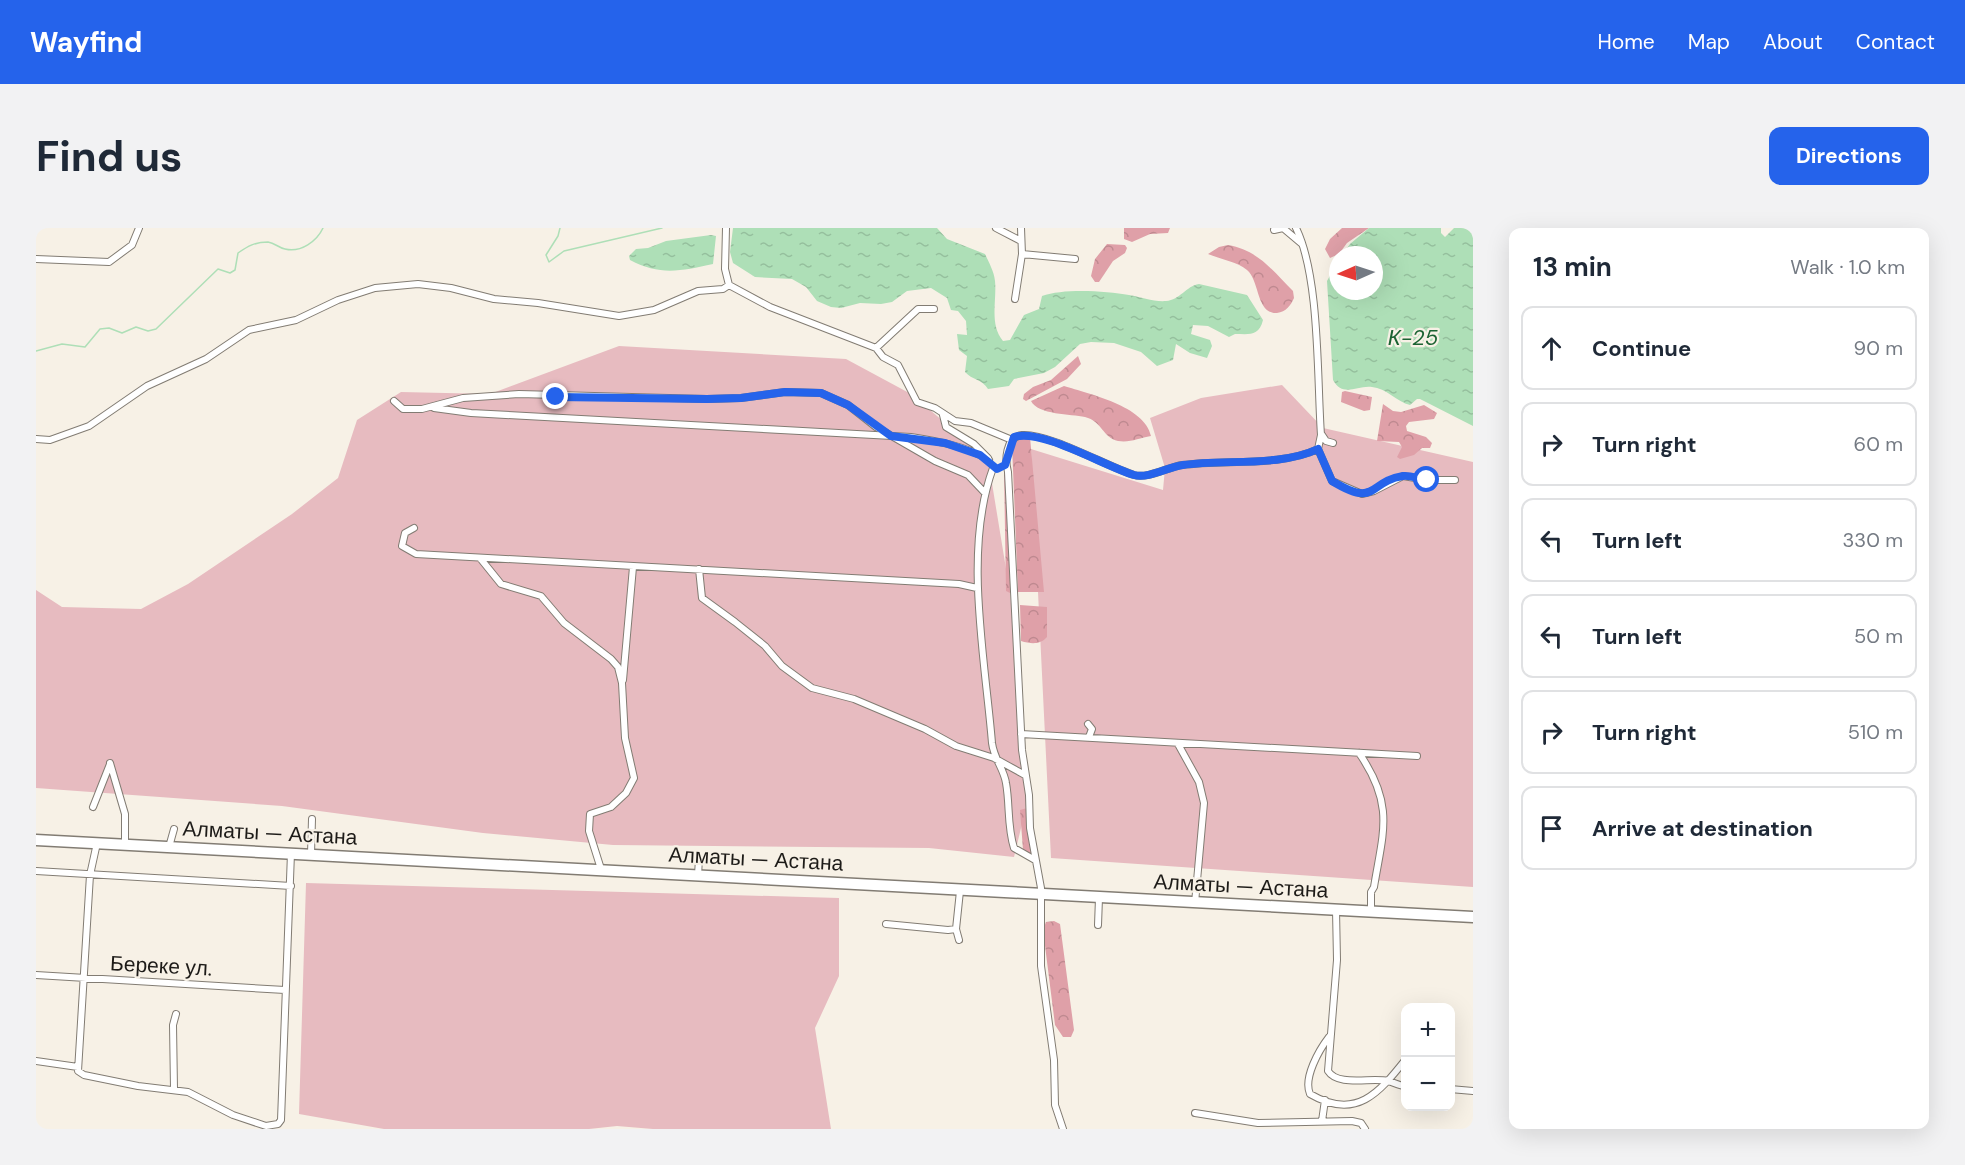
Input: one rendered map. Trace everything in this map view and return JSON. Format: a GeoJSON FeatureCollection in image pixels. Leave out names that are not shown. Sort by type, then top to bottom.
{"type":"FeatureCollection","features":[{"type":"Feature","properties":{"kind":"highway","name":"Алматы — Астана"},"geometry":{"type":"LineString","coordinates":[[36,840],[1473,917]]}},
{"type":"Feature","properties":{"kind":"street"},"geometry":{"type":"LineString","coordinates":[[36,259],[109,262],[132,245],[139,228]]}},
{"type":"Feature","properties":{"kind":"street"},"geometry":{"type":"LineString","coordinates":[[726,228],[725,269],[729,285],[770,307],[876,348],[883,357],[898,365],[917,402],[935,408],[943,416],[1012,440]]}},
{"type":"Feature","properties":{"kind":"street"},"geometry":{"type":"LineString","coordinates":[[996,228],[1021,241]]}},
{"type":"Feature","properties":{"kind":"street"},"geometry":{"type":"LineString","coordinates":[[1015,299],[1022,254],[1021,228]]}},
{"type":"Feature","properties":{"kind":"street"},"geometry":{"type":"LineString","coordinates":[[1274,230],[1283,228],[1303,245]]}},
{"type":"Feature","properties":{"kind":"street"},"geometry":{"type":"LineString","coordinates":[[1296,228],[1303,245],[1313,309],[1321,435],[1318,449],[1332,481],[1362,494],[1374,491],[1403,476],[1427,480],[1455,480]]}},
{"type":"Feature","properties":{"kind":"street"},"geometry":{"type":"LineString","coordinates":[[1022,254],[1075,258]]}},
{"type":"Feature","properties":{"kind":"street"},"geometry":{"type":"LineString","coordinates":[[36,440],[51,440],[89,426],[147,386],[206,359],[249,330],[296,320],[338,300],[375,288],[407,284],[451,288],[494,299],[538,303],[619,316],[654,310],[698,291],[723,289],[729,285]]}},
{"type":"Feature","properties":{"kind":"street"},"geometry":{"type":"LineString","coordinates":[[876,348],[918,309],[934,309]]}},
{"type":"Feature","properties":{"kind":"street"},"geometry":{"type":"LineString","coordinates":[[431,408],[463,398],[519,394],[707,399],[804,392],[821,393],[840,401],[891,436],[935,461],[968,475],[985,493]]}},
{"type":"Feature","properties":{"kind":"street"},"geometry":{"type":"LineString","coordinates":[[394,401],[404,409],[431,408],[471,413],[891,436],[945,443],[989,460]]}},
{"type":"Feature","properties":{"kind":"street"},"geometry":{"type":"LineString","coordinates":[[943,416],[946,428],[982,450],[993,468],[985,493],[977,560],[977,588],[994,758],[1006,783],[1008,822],[1014,848],[1035,860]]}},
{"type":"Feature","properties":{"kind":"street"},"geometry":{"type":"LineString","coordinates":[[1063,1129],[1055,1105],[1054,1060],[1041,966],[1041,895],[1021,734],[1012,537],[1008,472],[1005,465],[1012,440],[1020,435],[1044,439],[1136,476],[1195,463],[1291,457],[1318,449]]}},
{"type":"Feature","properties":{"kind":"street"},"geometry":{"type":"LineString","coordinates":[[1321,435],[1326,441],[1333,443]]}},
{"type":"Feature","properties":{"kind":"street"},"geometry":{"type":"LineString","coordinates":[[993,468],[1005,465]]}},
{"type":"Feature","properties":{"kind":"street"},"geometry":{"type":"LineString","coordinates":[[414,528],[405,533],[403,539],[402,546],[409,551],[480,558],[959,584],[977,588]]}},
{"type":"Feature","properties":{"kind":"street"},"geometry":{"type":"LineString","coordinates":[[480,558],[501,584],[541,596],[564,623],[611,659],[618,668],[622,683]]}},
{"type":"Feature","properties":{"kind":"street"},"geometry":{"type":"LineString","coordinates":[[601,869],[588,831],[590,814],[611,807],[626,793],[634,778],[623,727],[622,683],[633,567]]}},
{"type":"Feature","properties":{"kind":"street"},"geometry":{"type":"LineString","coordinates":[[699,569],[702,598],[765,646],[782,666],[812,688],[854,699],[925,729],[956,746],[994,758],[1025,776]]}},
{"type":"Feature","properties":{"kind":"street"},"geometry":{"type":"LineString","coordinates":[[1088,724],[1092,729],[1089,737]]}},
{"type":"Feature","properties":{"kind":"street"},"geometry":{"type":"LineString","coordinates":[[1021,734],[1417,756]]}},
{"type":"Feature","properties":{"kind":"street"},"geometry":{"type":"LineString","coordinates":[[1178,744],[1202,791],[1204,811],[1195,903]]}},
{"type":"Feature","properties":{"kind":"street"},"geometry":{"type":"LineString","coordinates":[[1359,753],[1373,779],[1385,813],[1384,844],[1371,892],[1371,912]]}},
{"type":"Feature","properties":{"kind":"street"},"geometry":{"type":"LineString","coordinates":[[93,807],[110,763],[122,798],[125,845]]}},
{"type":"Feature","properties":{"kind":"street"},"geometry":{"type":"LineString","coordinates":[[311,854],[312,819]]}},
{"type":"Feature","properties":{"kind":"street"},"geometry":{"type":"LineString","coordinates":[[169,847],[174,829]]}},
{"type":"Feature","properties":{"kind":"street"},"geometry":{"type":"LineString","coordinates":[[97,843],[90,875],[78,1067],[84,1075],[138,1086],[188,1092],[233,1115],[266,1126],[278,1124],[281,1119],[291,853]]}},
{"type":"Feature","properties":{"kind":"street"},"geometry":{"type":"LineString","coordinates":[[698,875],[699,859]]}},
{"type":"Feature","properties":{"kind":"street"},"geometry":{"type":"LineString","coordinates":[[36,871],[291,886]]}},
{"type":"Feature","properties":{"kind":"street"},"geometry":{"type":"LineString","coordinates":[[959,940],[956,929],[960,891]]}},
{"type":"Feature","properties":{"kind":"street"},"geometry":{"type":"LineString","coordinates":[[1098,925],[1099,898]]}},
{"type":"Feature","properties":{"kind":"street"},"geometry":{"type":"LineString","coordinates":[[1336,910],[1337,960],[1327,1067],[1331,1076],[1387,1080],[1401,1086]]}},
{"type":"Feature","properties":{"kind":"street"},"geometry":{"type":"LineString","coordinates":[[886,924],[956,929]]}},
{"type":"Feature","properties":{"kind":"street","name":"Береке ул."},"geometry":{"type":"LineString","coordinates":[[36,975],[285,990]]}},
{"type":"Feature","properties":{"kind":"street"},"geometry":{"type":"LineString","coordinates":[[174,1089],[173,1025],[176,1014]]}},
{"type":"Feature","properties":{"kind":"street"},"geometry":{"type":"LineString","coordinates":[[1329,1037],[1320,1050],[1307,1084],[1310,1094],[1325,1100],[1347,1105],[1362,1102],[1381,1089],[1401,1065]]}},
{"type":"Feature","properties":{"kind":"street"},"geometry":{"type":"LineString","coordinates":[[36,1061],[78,1067]]}},
{"type":"Feature","properties":{"kind":"street"},"geometry":{"type":"LineString","coordinates":[[1455,1089],[1473,1091]]}},
{"type":"Feature","properties":{"kind":"street"},"geometry":{"type":"LineString","coordinates":[[1322,1121],[1325,1100]]}},
{"type":"Feature","properties":{"kind":"street"},"geometry":{"type":"LineString","coordinates":[[1195,1113],[1206,1117],[1258,1124],[1352,1121],[1360,1123],[1365,1129]]}},
{"type":"Feature","properties":{"kind":"shaded area"},"geometry":{"type":"Polygon","coordinates":[[[619,346],[846,359],[911,394],[988,459],[1010,593],[1029,795],[1014,857],[929,848],[613,845],[483,833],[282,806],[36,788],[36,590],[62,607],[141,609],[188,584],[292,514],[338,478],[357,420],[401,392],[490,394],[619,346]]]}},
{"type":"Feature","properties":{"kind":"shaded area"},"geometry":{"type":"Polygon","coordinates":[[[1282,385],[1323,428],[1473,462],[1473,887],[1051,858],[1031,449],[1163,490],[1165,468],[1150,418],[1201,398],[1282,385]]]}},
{"type":"Feature","properties":{"kind":"shaded area"},"geometry":{"type":"Polygon","coordinates":[[[306,883],[839,898],[839,976],[815,1028],[831,1129],[653,1129],[617,1126],[589,1129],[384,1129],[299,1114],[306,883]]]}},
{"type":"Feature","properties":{"kind":"green space"},"geometry":{"type":"Polygon","coordinates":[[[1124,228],[1170,228],[1168,233],[1150,234],[1132,242],[1124,239],[1124,228]]]}},
{"type":"Feature","properties":{"kind":"green space"},"geometry":{"type":"Polygon","coordinates":[[[1342,228],[1369,228],[1345,246],[1329,246],[1329,256],[1325,249],[1330,239],[1342,228]]]}},
{"type":"Feature","properties":{"kind":"green space"},"geometry":{"type":"Polygon","coordinates":[[[1107,244],[1125,245],[1127,248],[1125,253],[1113,261],[1099,282],[1095,282],[1091,276],[1095,259],[1107,244]]]}},
{"type":"Feature","properties":{"kind":"green space"},"geometry":{"type":"Polygon","coordinates":[[[1228,245],[1256,256],[1293,291],[1294,298],[1288,308],[1277,313],[1270,312],[1262,303],[1247,270],[1208,254],[1219,247],[1228,245]]]}},
{"type":"Feature","properties":{"kind":"green space"},"geometry":{"type":"Polygon","coordinates":[[[1078,356],[1081,364],[1067,379],[1026,401],[1023,399],[1024,394],[1033,387],[1051,380],[1078,356]]]}},
{"type":"Feature","properties":{"kind":"green space"},"geometry":{"type":"Polygon","coordinates":[[[1064,386],[1101,397],[1127,409],[1147,426],[1151,436],[1131,441],[1118,441],[1109,437],[1091,419],[1040,409],[1031,401],[1064,386]]]}},
{"type":"Feature","properties":{"kind":"green space"},"geometry":{"type":"Polygon","coordinates":[[[1342,392],[1372,397],[1370,410],[1364,411],[1341,402],[1342,392]]]}},
{"type":"Feature","properties":{"kind":"green space"},"geometry":{"type":"Polygon","coordinates":[[[1383,404],[1393,411],[1401,412],[1424,405],[1437,413],[1434,419],[1409,422],[1406,426],[1407,431],[1426,437],[1432,443],[1430,448],[1422,448],[1414,455],[1400,459],[1397,457],[1402,447],[1399,442],[1377,441],[1383,404]]]}},
{"type":"Feature","properties":{"kind":"green space"},"geometry":{"type":"Polygon","coordinates":[[[1030,437],[1044,592],[1018,592],[1012,445],[1016,438],[1030,437]]]}},
{"type":"Feature","properties":{"kind":"green space"},"geometry":{"type":"Polygon","coordinates":[[[1004,469],[1007,469],[1012,592],[1010,593],[1006,591],[1004,469]]]}},
{"type":"Feature","properties":{"kind":"green space"},"geometry":{"type":"Polygon","coordinates":[[[1020,605],[1047,607],[1047,637],[1044,640],[1035,643],[1021,641],[1020,605]]]}},
{"type":"Feature","properties":{"kind":"green space"},"geometry":{"type":"Polygon","coordinates":[[[1027,808],[1035,857],[1023,850],[1020,810],[1027,808]]]}},
{"type":"Feature","properties":{"kind":"green space"},"geometry":{"type":"Polygon","coordinates":[[[1054,921],[1060,924],[1074,1030],[1071,1037],[1063,1037],[1055,1025],[1043,930],[1046,922],[1054,921]]]}},
{"type":"Feature","properties":{"kind":"water"},"geometry":{"type":"Polygon","coordinates":[[[733,228],[937,228],[947,239],[985,254],[994,277],[995,320],[1003,341],[1010,340],[1024,315],[1039,309],[1042,296],[1062,292],[1109,292],[1166,301],[1199,284],[1247,295],[1263,320],[1256,332],[1235,334],[1229,337],[1208,326],[1193,325],[1191,334],[1210,340],[1212,346],[1207,358],[1190,353],[1176,344],[1173,360],[1157,366],[1141,352],[1114,343],[1091,342],[1080,344],[1055,367],[1044,373],[1014,379],[1009,386],[988,389],[983,383],[965,372],[967,356],[959,350],[957,334],[967,335],[966,321],[958,311],[951,310],[947,298],[931,288],[907,291],[892,302],[860,303],[841,308],[831,307],[817,301],[806,287],[792,279],[755,277],[733,263],[730,252],[733,228]]]}},
{"type":"Feature","properties":{"kind":"water","name":"К-25"},"geometry":{"type":"Polygon","coordinates":[[[1369,228],[1441,228],[1441,233],[1445,237],[1454,228],[1473,228],[1473,426],[1420,399],[1410,405],[1377,388],[1346,390],[1333,380],[1327,281],[1329,277],[1329,300],[1383,300],[1383,246],[1349,246],[1369,228]]]}},
{"type":"Feature","properties":{"kind":"water"},"geometry":{"type":"Polygon","coordinates":[[[716,236],[713,264],[671,271],[651,268],[630,260],[629,256],[636,249],[648,248],[666,241],[716,236]]]}},
{"type":"Feature","properties":{"kind":"waterway"},"geometry":{"type":"LineString","coordinates":[[36,351],[62,344],[85,347],[100,329],[109,328],[122,333],[136,327],[148,331],[156,329],[218,269],[230,273],[235,270],[238,253],[245,248],[268,242],[285,249],[302,248],[313,241],[323,228]]}},
{"type":"Feature","properties":{"kind":"waterway"},"geometry":{"type":"LineString","coordinates":[[560,228],[558,236],[546,255],[549,262],[564,251],[662,228]]}},
{"type":"Feature","properties":{"kind":"route"},"geometry":{"type":"LineString","coordinates":[[556,397],[657,396],[707,399],[753,397],[785,392],[821,393],[853,408],[891,436],[945,443],[980,455],[989,460],[993,468],[997,469],[1005,465],[1010,443],[1014,437],[1024,435],[1044,439],[1136,476],[1195,463],[1291,457],[1308,454],[1318,449],[1332,481],[1353,492],[1367,494],[1403,476],[1427,480]]}}]}
